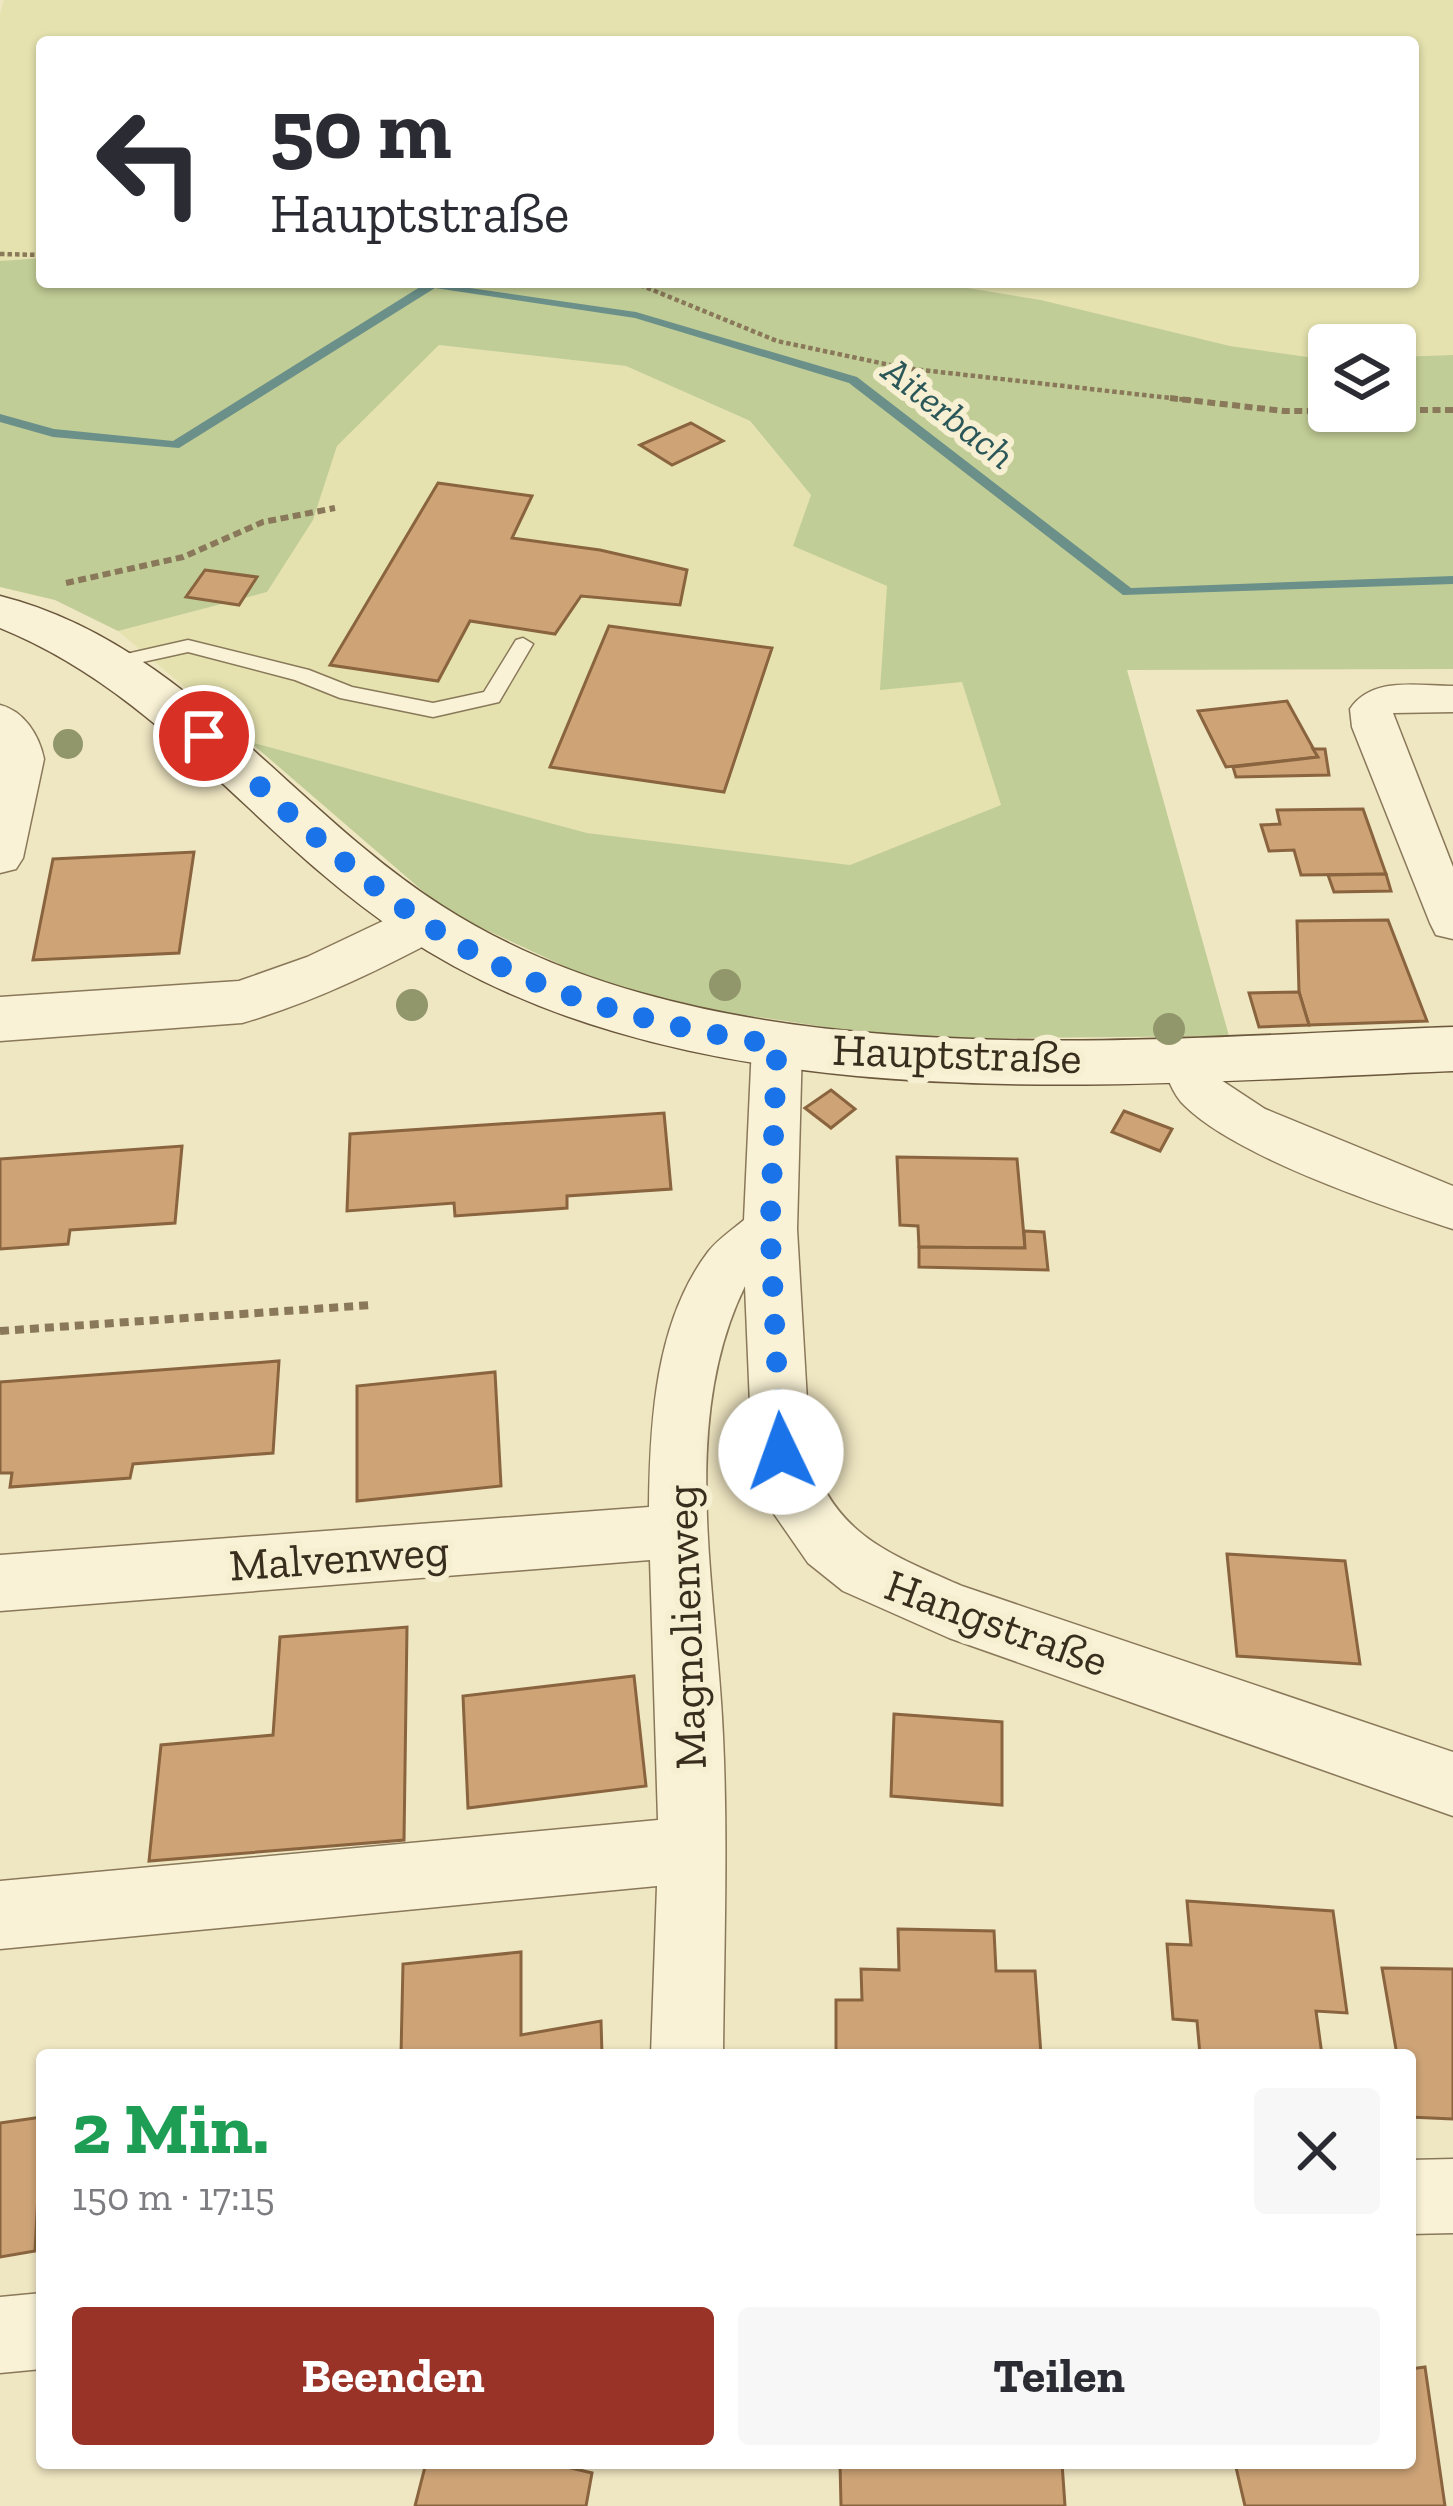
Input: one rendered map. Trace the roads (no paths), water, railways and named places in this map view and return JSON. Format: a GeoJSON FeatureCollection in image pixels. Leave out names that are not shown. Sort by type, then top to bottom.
{"type":"FeatureCollection","features":[{"type":"Feature","properties":{"kind":"main road","name":"Hauptstraße"},"geometry":{"type":"LineString","coordinates":[[0,610],[112,663],[423,922],[544,987],[607,1009],[777,1045],[1002,1059],[1453,1049]]}},
{"type":"Feature","properties":{"kind":"main road"},"geometry":{"type":"LineString","coordinates":[[0,1019],[242,1002],[328,972],[423,922]]}},
{"type":"Feature","properties":{"kind":"street"},"geometry":{"type":"LineString","coordinates":[[1453,699],[1391,697],[1378,700],[1371,709],[1373,727],[1453,923]]}},
{"type":"Feature","properties":{"kind":"street"},"geometry":{"type":"LineString","coordinates":[[0,718],[19,743],[22,759],[0,858]]}},
{"type":"Feature","properties":{"kind":"street","name":"Hangstraße"},"geometry":{"type":"LineString","coordinates":[[777,1045],[770,1229],[781,1452],[793,1498],[829,1544],[864,1572],[949,1610],[1453,1784]]}},
{"type":"Feature","properties":{"kind":"street"},"geometry":{"type":"LineString","coordinates":[[1186,1057],[1196,1087],[1217,1106],[1256,1127],[1453,1208]]}},
{"type":"Feature","properties":{"kind":"street","name":"Magnolienweg"},"geometry":{"type":"LineString","coordinates":[[687,2049],[691,1732],[678,1531],[678,1443],[690,1359],[727,1262],[748,1240],[770,1229]]}},
{"type":"Feature","properties":{"kind":"street","name":"Malvenweg"},"geometry":{"type":"LineString","coordinates":[[0,1583],[678,1531]]}},
{"type":"Feature","properties":{"kind":"street"},"geometry":{"type":"LineString","coordinates":[[0,1915],[691,1850]]}},
{"type":"Feature","properties":{"kind":"street"},"geometry":{"type":"LineString","coordinates":[[1416,2197],[1453,2196]]}},
{"type":"Feature","properties":{"kind":"street"},"geometry":{"type":"LineString","coordinates":[[0,2335],[36,2332]]}},
{"type":"Feature","properties":{"kind":"lane"},"geometry":{"type":"LineString","coordinates":[[112,663],[188,646],[302,675],[347,693],[433,710],[492,697],[523,644]]}},
{"type":"Feature","properties":{"kind":"waterway","name":"Aiterbach"},"geometry":{"type":"LineString","coordinates":[[0,418],[53,433],[175,445],[427,288]]}},
{"type":"Feature","properties":{"kind":"waterway","name":"Aiterbach"},"geometry":{"type":"LineString","coordinates":[[459,288],[636,315],[853,380],[1128,592],[1453,580]]}}]}
